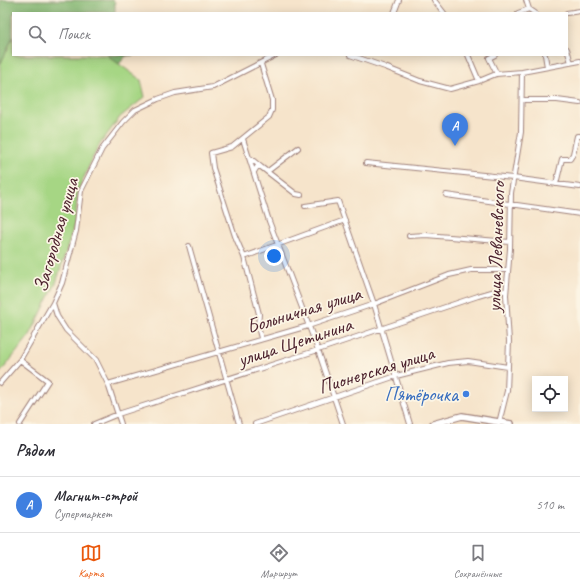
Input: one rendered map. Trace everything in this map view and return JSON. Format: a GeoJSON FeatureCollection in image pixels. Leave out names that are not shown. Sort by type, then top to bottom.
{"type":"FeatureCollection","features":[{"type":"Feature","properties":{"kind":"main road"},"geometry":{"type":"LineString","coordinates":[[433,424],[462,416],[511,424]]}},
{"type":"Feature","properties":{"kind":"street"},"geometry":{"type":"LineString","coordinates":[[394,12],[399,0]]}},
{"type":"Feature","properties":{"kind":"street"},"geometry":{"type":"LineString","coordinates":[[434,0],[443,12]]}},
{"type":"Feature","properties":{"kind":"street"},"geometry":{"type":"LineString","coordinates":[[526,0],[529,9],[533,12]]}},
{"type":"Feature","properties":{"kind":"street"},"geometry":{"type":"LineString","coordinates":[[521,12],[529,9]]}},
{"type":"Feature","properties":{"kind":"street"},"geometry":{"type":"LineString","coordinates":[[568,13],[580,11]]}},
{"type":"Feature","properties":{"kind":"street"},"geometry":{"type":"LineString","coordinates":[[568,52],[571,63]]}},
{"type":"Feature","properties":{"kind":"street","name":"Загородная улица"},"geometry":{"type":"LineString","coordinates":[[0,383],[20,360],[53,303],[62,283],[76,232],[81,191],[102,149],[123,122],[135,110],[158,99],[175,93],[213,87],[274,56]]}},
{"type":"Feature","properties":{"kind":"street"},"geometry":{"type":"LineString","coordinates":[[353,56],[434,86],[450,89],[497,74],[522,72],[580,61]]}},
{"type":"Feature","properties":{"kind":"street"},"geometry":{"type":"LineString","coordinates":[[468,56],[479,81]]}},
{"type":"Feature","properties":{"kind":"street"},"geometry":{"type":"LineString","coordinates":[[493,56],[489,58],[497,74]]}},
{"type":"Feature","properties":{"kind":"street"},"geometry":{"type":"LineString","coordinates":[[545,56],[547,67]]}},
{"type":"Feature","properties":{"kind":"street"},"geometry":{"type":"LineString","coordinates":[[261,64],[268,84],[272,110],[269,117],[232,147],[211,153],[213,168],[235,236],[244,257],[258,314],[258,327],[261,338]]}},
{"type":"Feature","properties":{"kind":"street","name":"улица Леваневского"},"geometry":{"type":"LineString","coordinates":[[500,423],[507,391],[509,341],[506,291],[510,242],[510,205],[520,132],[522,72]]}},
{"type":"Feature","properties":{"kind":"street"},"geometry":{"type":"LineString","coordinates":[[522,100],[557,100],[580,103]]}},
{"type":"Feature","properties":{"kind":"street"},"geometry":{"type":"LineString","coordinates":[[556,184],[562,159],[570,159],[573,154],[577,136],[580,136]]}},
{"type":"Feature","properties":{"kind":"street"},"geometry":{"type":"LineString","coordinates":[[243,139],[277,244],[318,350],[343,424]]}},
{"type":"Feature","properties":{"kind":"street"},"geometry":{"type":"LineString","coordinates":[[268,171],[298,148]]}},
{"type":"Feature","properties":{"kind":"street"},"geometry":{"type":"LineString","coordinates":[[248,156],[292,191],[301,195]]}},
{"type":"Feature","properties":{"kind":"street"},"geometry":{"type":"LineString","coordinates":[[366,163],[513,178],[580,187]]}},
{"type":"Feature","properties":{"kind":"street"},"geometry":{"type":"LineString","coordinates":[[254,173],[257,167],[261,167]]}},
{"type":"Feature","properties":{"kind":"street"},"geometry":{"type":"LineString","coordinates":[[446,195],[580,214]]}},
{"type":"Feature","properties":{"kind":"street"},"geometry":{"type":"LineString","coordinates":[[306,206],[338,201],[374,304],[410,424]]}},
{"type":"Feature","properties":{"kind":"street"},"geometry":{"type":"LineString","coordinates":[[244,257],[345,220]]}},
{"type":"Feature","properties":{"kind":"street"},"geometry":{"type":"LineString","coordinates":[[409,236],[426,235],[510,242]]}},
{"type":"Feature","properties":{"kind":"street"},"geometry":{"type":"LineString","coordinates":[[189,246],[239,424]]}},
{"type":"Feature","properties":{"kind":"street","name":"Больничная улица"},"geometry":{"type":"LineString","coordinates":[[108,384],[218,353],[261,338],[308,326],[374,304],[449,275],[471,270],[508,270]]}},
{"type":"Feature","properties":{"kind":"street","name":"улица Щетинина"},"geometry":{"type":"LineString","coordinates":[[94,424],[118,414],[227,380],[478,296],[494,291],[506,291]]}},
{"type":"Feature","properties":{"kind":"street"},"geometry":{"type":"LineString","coordinates":[[53,303],[57,316],[66,330],[96,360],[108,384],[121,424]]}},
{"type":"Feature","properties":{"kind":"street"},"geometry":{"type":"LineString","coordinates":[[20,360],[48,380],[20,424]]}},
{"type":"Feature","properties":{"kind":"street","name":"Пионерская улица"},"geometry":{"type":"LineString","coordinates":[[255,424],[396,376],[448,363],[468,361],[508,367]]}},
{"type":"Feature","properties":{"kind":"green space"},"geometry":{"type":"Polygon","coordinates":[[[0,0],[113,0],[115,2],[115,12],[12,12],[12,39],[0,65],[0,0]]]}},
{"type":"Feature","properties":{"kind":"green space"},"geometry":{"type":"Polygon","coordinates":[[[12,39],[12,56],[108,56],[141,80],[145,97],[120,117],[100,144],[93,157],[78,191],[75,223],[56,283],[30,335],[0,373],[0,65],[12,39]]]}},
{"type":"Feature","properties":{"kind":"green space"},"geometry":{"type":"Polygon","coordinates":[[[108,56],[126,56],[119,64],[108,56]]]}},
{"type":"Feature","properties":{"kind":"place","name":"Магнит-строй"},"geometry":{"type":"Point","coordinates":[455,146]}},
{"type":"Feature","properties":{"kind":"place","name":"Пятёрочка"},"geometry":{"type":"Point","coordinates":[466,394]}}]}
